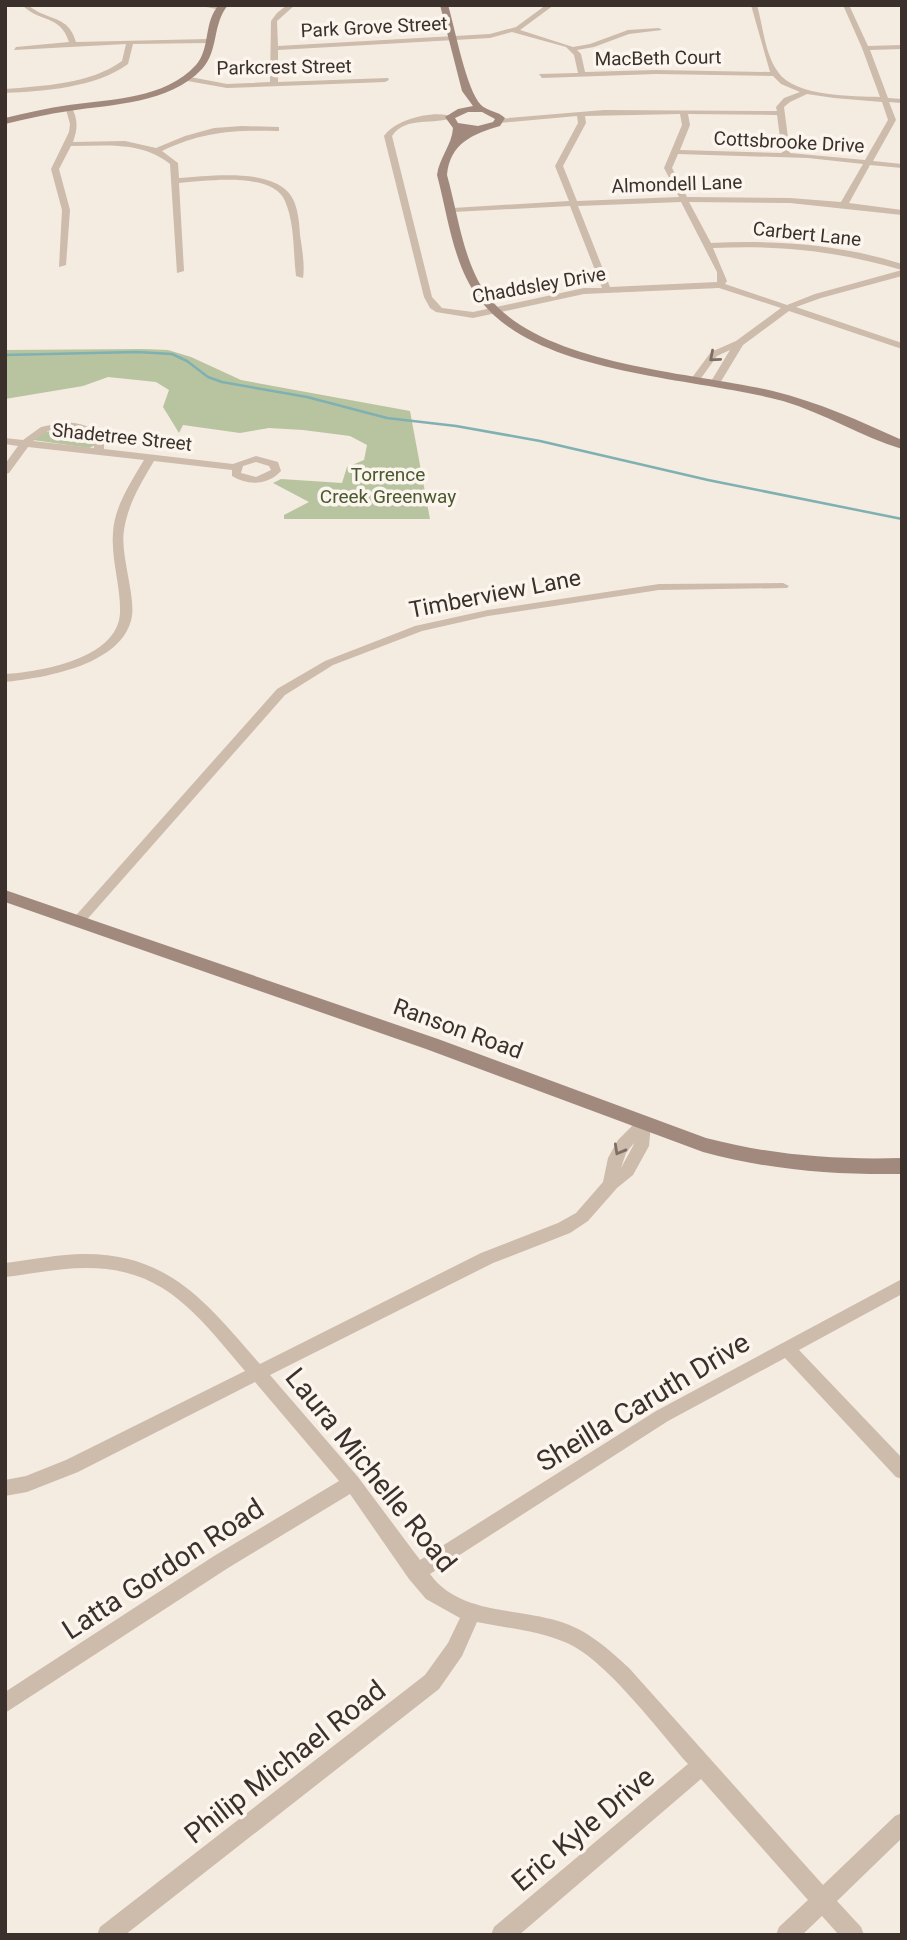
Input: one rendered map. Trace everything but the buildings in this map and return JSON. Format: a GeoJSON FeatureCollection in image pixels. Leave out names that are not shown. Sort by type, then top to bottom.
{"type":"FeatureCollection","features":[{"type":"Feature","properties":{"kind":"street"},"geometry":{"type":"LineString","coordinates":[[25,5],[33,12],[65,24],[69,28],[73,44]]}},
{"type":"Feature","properties":{"kind":"street"},"geometry":{"type":"LineString","coordinates":[[200,5],[222,6]]}},
{"type":"Feature","properties":{"kind":"street"},"geometry":{"type":"LineString","coordinates":[[274,85],[275,18],[292,5]]}},
{"type":"Feature","properties":{"kind":"street"},"geometry":{"type":"LineString","coordinates":[[444,5],[470,97],[480,110]]}},
{"type":"Feature","properties":{"kind":"street","name":"Park Grove Street"},"geometry":{"type":"LineString","coordinates":[[273,48],[490,36],[514,30],[551,5]]}},
{"type":"Feature","properties":{"kind":"street"},"geometry":{"type":"LineString","coordinates":[[754,5],[775,74],[786,82],[807,91],[902,101]]}},
{"type":"Feature","properties":{"kind":"street"},"geometry":{"type":"LineString","coordinates":[[845,5],[866,48],[892,120]]}},
{"type":"Feature","properties":{"kind":"street"},"geometry":{"type":"LineString","coordinates":[[5,121],[141,97],[185,79],[202,64],[207,54],[212,19],[222,6]]}},
{"type":"Feature","properties":{"kind":"street"},"geometry":{"type":"LineString","coordinates":[[514,30],[573,49],[592,46],[628,32],[659,30]]}},
{"type":"Feature","properties":{"kind":"street"},"geometry":{"type":"LineString","coordinates":[[16,49],[73,44],[208,41]]}},
{"type":"Feature","properties":{"kind":"street"},"geometry":{"type":"LineString","coordinates":[[5,91],[110,71],[123,64],[130,42]]}},
{"type":"Feature","properties":{"kind":"street"},"geometry":{"type":"LineString","coordinates":[[866,48],[902,47]]}},
{"type":"Feature","properties":{"kind":"street"},"geometry":{"type":"LineString","coordinates":[[573,49],[582,75]]}},
{"type":"Feature","properties":{"kind":"street","name":"MacBeth Court"},"geometry":{"type":"LineString","coordinates":[[542,76],[656,72],[775,74]]}},
{"type":"Feature","properties":{"kind":"street","name":"Parkcrest Street"},"geometry":{"type":"LineString","coordinates":[[185,79],[219,86],[385,80]]}},
{"type":"Feature","properties":{"kind":"street"},"geometry":{"type":"LineString","coordinates":[[786,155],[782,104],[807,91]]}},
{"type":"Feature","properties":{"kind":"street"},"geometry":{"type":"LineString","coordinates":[[453,122],[465,110],[470,97]]}},
{"type":"Feature","properties":{"kind":"street"},"geometry":{"type":"LineString","coordinates":[[62,265],[66,211],[55,169],[70,144],[73,119],[68,108]]}},
{"type":"Feature","properties":{"kind":"street"},"geometry":{"type":"LineString","coordinates":[[465,110],[480,110],[499,118],[781,113]]}},
{"type":"Feature","properties":{"kind":"street"},"geometry":{"type":"LineString","coordinates":[[684,113],[686,125],[668,168],[723,276],[720,285]]}},
{"type":"Feature","properties":{"kind":"street"},"geometry":{"type":"LineString","coordinates":[[581,116],[582,123],[559,166],[607,290]]}},
{"type":"Feature","properties":{"kind":"street"},"geometry":{"type":"LineString","coordinates":[[453,122],[477,129],[492,127],[499,118]]}},
{"type":"Feature","properties":{"kind":"street"},"geometry":{"type":"LineString","coordinates":[[892,120],[902,122]]}},
{"type":"Feature","properties":{"kind":"street"},"geometry":{"type":"LineString","coordinates":[[844,204],[892,120]]}},
{"type":"Feature","properties":{"kind":"street","name":"Chaddsley Drive"},"geometry":{"type":"LineString","coordinates":[[453,122],[421,121],[396,126],[390,130],[388,136],[429,302],[439,310],[460,315],[496,311],[576,292],[720,285],[902,346]]}},
{"type":"Feature","properties":{"kind":"street"},"geometry":{"type":"LineString","coordinates":[[453,122],[456,142]]}},
{"type":"Feature","properties":{"kind":"street"},"geometry":{"type":"LineString","coordinates":[[156,151],[199,132],[276,129]]}},
{"type":"Feature","properties":{"kind":"street"},"geometry":{"type":"LineString","coordinates":[[477,129],[456,142],[442,166],[442,175],[472,279],[486,302],[496,311],[525,331],[570,351],[628,367],[789,400],[902,439]]}},
{"type":"Feature","properties":{"kind":"street"},"geometry":{"type":"LineString","coordinates":[[70,144],[121,144],[156,151],[174,163],[180,271]]}},
{"type":"Feature","properties":{"kind":"street","name":"Cottsbrooke Drive"},"geometry":{"type":"LineString","coordinates":[[675,152],[786,155],[902,166]]}},
{"type":"Feature","properties":{"kind":"street"},"geometry":{"type":"LineString","coordinates":[[177,181],[247,179],[266,183],[282,191],[291,210],[300,276]]}},
{"type":"Feature","properties":{"kind":"street","name":"Almondell Lane"},"geometry":{"type":"LineString","coordinates":[[453,210],[683,198],[778,198],[902,213]]}},
{"type":"Feature","properties":{"kind":"street","name":"Carbert Lane"},"geometry":{"type":"LineString","coordinates":[[708,246],[759,245],[818,249],[902,267]]}},
{"type":"Feature","properties":{"kind":"street"},"geometry":{"type":"LineString","coordinates":[[696,379],[714,354],[739,343],[789,307],[818,296],[902,273]]}},
{"type":"Feature","properties":{"kind":"street"},"geometry":{"type":"LineString","coordinates":[[715,383],[739,343]]}},
{"type":"Feature","properties":{"kind":"street"},"geometry":{"type":"LineString","coordinates":[[5,471],[26,444],[44,430],[77,426],[92,431],[99,438],[99,452]]}},
{"type":"Feature","properties":{"kind":"street"},"geometry":{"type":"LineString","coordinates":[[881,433],[902,444]]}},
{"type":"Feature","properties":{"kind":"street","name":"Shadetree Street"},"geometry":{"type":"LineString","coordinates":[[5,441],[236,467]]}},
{"type":"Feature","properties":{"kind":"street"},"geometry":{"type":"LineString","coordinates":[[5,678],[33,676],[78,663],[108,645],[123,626],[126,616],[118,532],[129,494],[151,457]]}},
{"type":"Feature","properties":{"kind":"street","name":"Timberview Lane"},"geometry":{"type":"LineString","coordinates":[[78,921],[281,692],[329,663],[419,628],[488,612],[660,587],[783,586]]}},
{"type":"Feature","properties":{"kind":"street","name":"Ranson Road"},"geometry":{"type":"LineString","coordinates":[[5,896],[456,1053],[703,1145],[750,1157],[821,1166],[902,1166]]}},
{"type":"Feature","properties":{"kind":"street"},"geometry":{"type":"LineString","coordinates":[[5,1488],[27,1484],[72,1466],[487,1258],[564,1228],[588,1211],[611,1184],[628,1171],[641,1146],[643,1124]]}},
{"type":"Feature","properties":{"kind":"street","name":"Laura Michelle Road"},"geometry":{"type":"LineString","coordinates":[[5,1270],[86,1261],[129,1265],[167,1281],[201,1308],[352,1483],[433,1593],[446,1603],[471,1612],[558,1630],[593,1647],[622,1675],[853,1935]]}},
{"type":"Feature","properties":{"kind":"street","name":"Sheilla Caruth Drive"},"geometry":{"type":"LineString","coordinates":[[416,1573],[652,1423],[902,1286]]}},
{"type":"Feature","properties":{"kind":"street"},"geometry":{"type":"LineString","coordinates":[[787,1348],[902,1471]]}},
{"type":"Feature","properties":{"kind":"street","name":"Latta Gordon Road"},"geometry":{"type":"LineString","coordinates":[[5,1703],[221,1562],[352,1483]]}},
{"type":"Feature","properties":{"kind":"street","name":"Philip Michael Road"},"geometry":{"type":"LineString","coordinates":[[108,1935],[432,1682],[446,1666],[458,1645],[471,1612]]}},
{"type":"Feature","properties":{"kind":"street","name":"Eric Kyle Drive"},"geometry":{"type":"LineString","coordinates":[[502,1935],[701,1766]]}},
{"type":"Feature","properties":{"kind":"street"},"geometry":{"type":"LineString","coordinates":[[787,1935],[902,1822]]}},
{"type":"Feature","properties":{"kind":"green space","name":"Torrence Creek Greenway"},"geometry":{"type":"Polygon","coordinates":[[[5,350],[168,350],[191,357],[241,380],[410,411],[430,519],[284,519],[284,515],[309,502],[273,483],[281,479],[342,483],[347,467],[364,460],[367,445],[350,436],[269,428],[240,433],[183,425],[179,433],[163,407],[169,390],[156,382],[108,377],[83,386],[5,399],[5,350]]]}},
{"type":"Feature","properties":{"kind":"green space"},"geometry":{"type":"Polygon","coordinates":[[[63,428],[81,430],[95,439],[96,445],[89,448],[33,440],[42,433],[63,428]]]}},
{"type":"Feature","properties":{"kind":"waterway"},"geometry":{"type":"LineString","coordinates":[[5,355],[137,352],[172,354],[187,361],[208,377],[222,382],[307,397],[387,418],[456,426],[540,441],[708,480],[902,519]]}}]}
